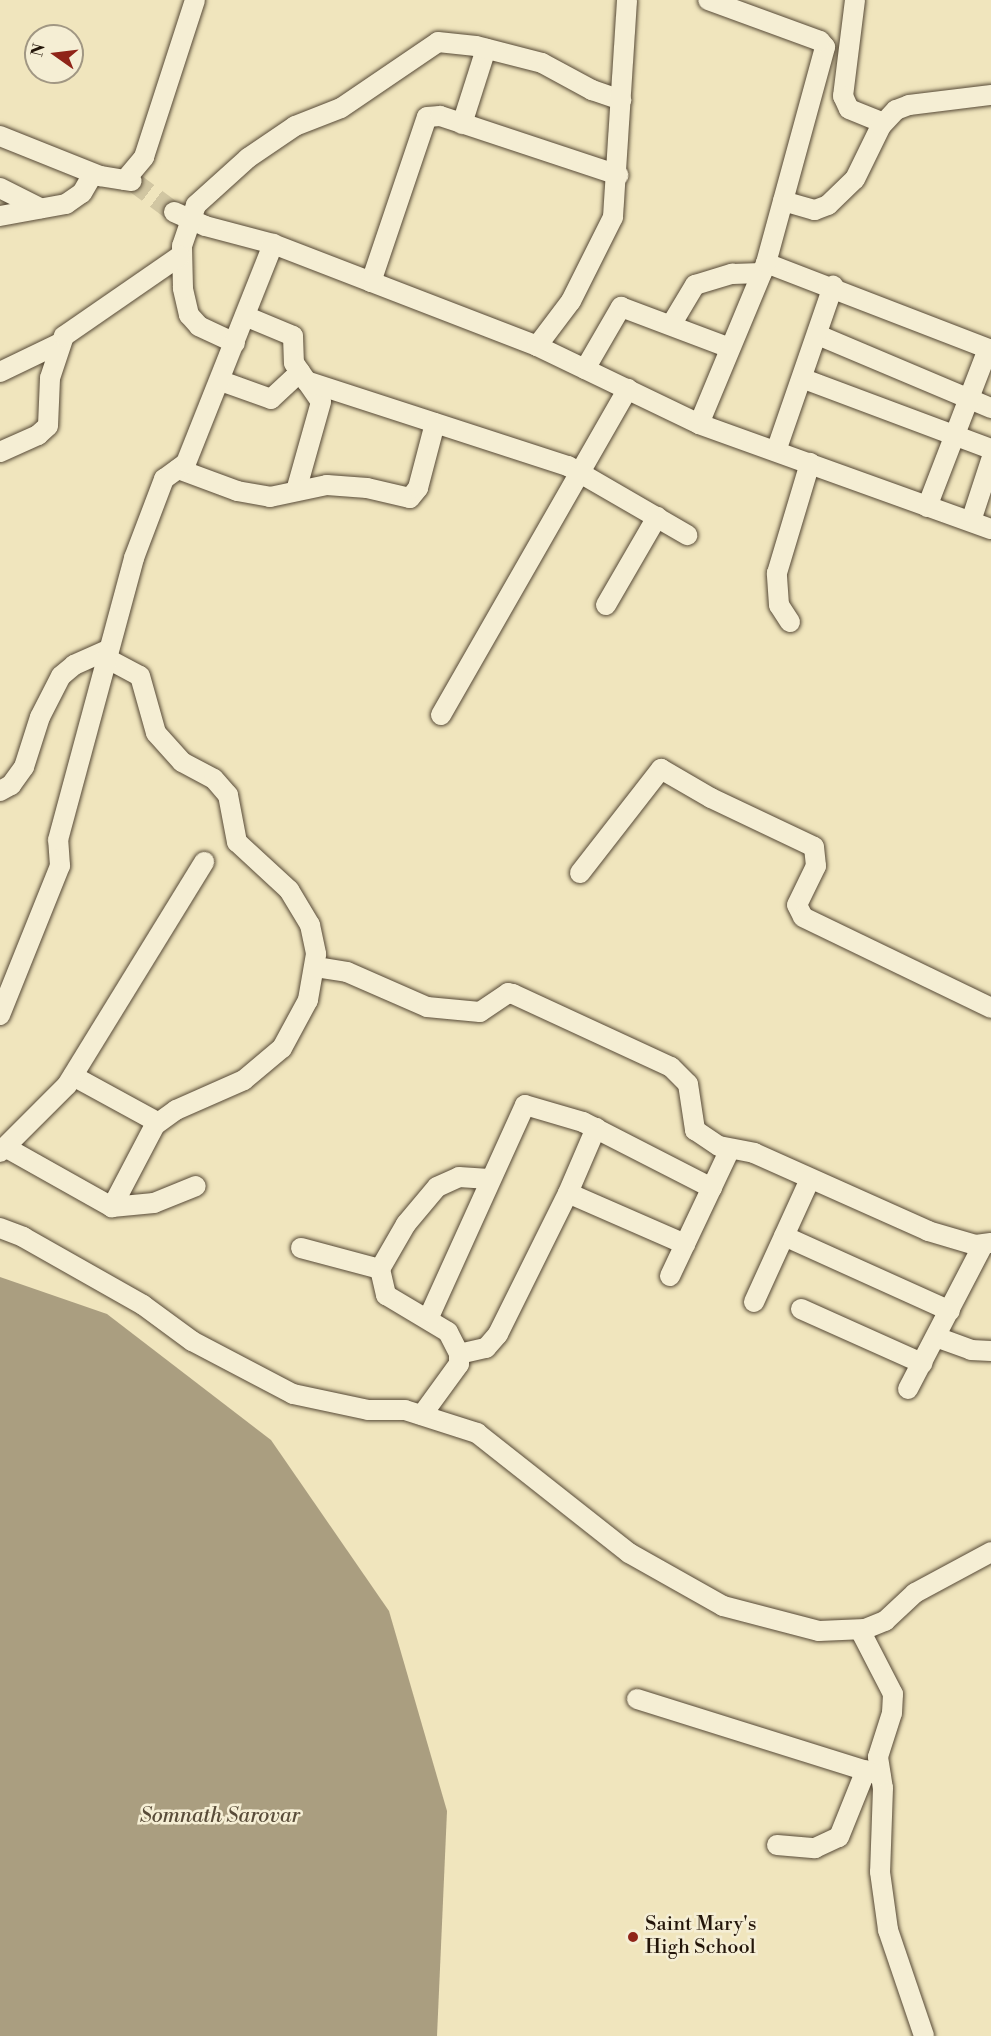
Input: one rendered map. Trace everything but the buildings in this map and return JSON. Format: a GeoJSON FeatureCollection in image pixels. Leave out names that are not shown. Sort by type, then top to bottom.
{"type":"FeatureCollection","features":[{"type":"Feature","properties":{"kind":"street"},"geometry":{"type":"LineString","coordinates":[[0,136],[93,174],[128,181],[146,153],[195,0]]}},
{"type":"Feature","properties":{"kind":"street"},"geometry":{"type":"LineString","coordinates":[[537,346],[571,301],[604,240],[615,209],[627,0]]}},
{"type":"Feature","properties":{"kind":"street"},"geometry":{"type":"LineString","coordinates":[[699,424],[764,268],[825,47],[820,41],[755,8],[708,0]]}},
{"type":"Feature","properties":{"kind":"street"},"geometry":{"type":"LineString","coordinates":[[855,0],[843,96],[849,109],[883,123]]}},
{"type":"Feature","properties":{"kind":"street"},"geometry":{"type":"LineString","coordinates":[[235,343],[199,326],[189,315],[180,256],[182,216],[248,158],[295,126],[341,108],[433,43],[450,42],[542,63],[592,90],[621,100]]}},
{"type":"Feature","properties":{"kind":"street"},"geometry":{"type":"LineString","coordinates":[[462,124],[486,49]]}},
{"type":"Feature","properties":{"kind":"street"},"geometry":{"type":"LineString","coordinates":[[783,201],[815,210],[828,205],[855,178],[883,123],[909,105],[991,95]]}},
{"type":"Feature","properties":{"kind":"street"},"geometry":{"type":"LineString","coordinates":[[371,282],[424,121],[433,115],[618,174]]}},
{"type":"Feature","properties":{"kind":"street"},"geometry":{"type":"LineString","coordinates":[[0,216],[76,199],[93,174]]}},
{"type":"Feature","properties":{"kind":"street"},"geometry":{"type":"LineString","coordinates":[[0,188],[40,208]]}},
{"type":"Feature","properties":{"kind":"street"},"geometry":{"type":"LineString","coordinates":[[182,216],[273,244],[537,346],[699,424],[991,529]]}},
{"type":"Feature","properties":{"kind":"street"},"geometry":{"type":"LineString","coordinates":[[0,1015],[60,866],[58,840],[107,654],[153,503],[164,479],[186,463],[221,381],[273,244]]}},
{"type":"Feature","properties":{"kind":"street"},"geometry":{"type":"LineString","coordinates":[[0,452],[38,435],[48,426],[50,378],[58,344],[64,336],[180,256]]}},
{"type":"Feature","properties":{"kind":"street"},"geometry":{"type":"LineString","coordinates":[[671,325],[695,285],[732,274],[764,268],[833,286],[989,350],[927,507]]}},
{"type":"Feature","properties":{"kind":"street"},"geometry":{"type":"LineString","coordinates":[[776,451],[804,379],[833,286]]}},
{"type":"Feature","properties":{"kind":"street"},"geometry":{"type":"LineString","coordinates":[[585,369],[621,307],[730,348]]}},
{"type":"Feature","properties":{"kind":"street"},"geometry":{"type":"LineString","coordinates":[[245,316],[293,336],[292,359],[322,406],[296,491]]}},
{"type":"Feature","properties":{"kind":"street"},"geometry":{"type":"LineString","coordinates":[[818,335],[991,408]]}},
{"type":"Feature","properties":{"kind":"street"},"geometry":{"type":"LineString","coordinates":[[0,372],[58,344]]}},
{"type":"Feature","properties":{"kind":"street"},"geometry":{"type":"LineString","coordinates":[[221,381],[271,399],[303,376]]}},
{"type":"Feature","properties":{"kind":"street"},"geometry":{"type":"LineString","coordinates":[[303,376],[578,472],[687,535]]}},
{"type":"Feature","properties":{"kind":"street"},"geometry":{"type":"LineString","coordinates":[[804,379],[991,449]]}},
{"type":"Feature","properties":{"kind":"street"},"geometry":{"type":"LineString","coordinates":[[441,715],[578,472],[628,389]]}},
{"type":"Feature","properties":{"kind":"street"},"geometry":{"type":"LineString","coordinates":[[178,470],[254,495],[281,497],[327,484],[352,486],[410,498],[418,488],[435,423]]}},
{"type":"Feature","properties":{"kind":"street"},"geometry":{"type":"LineString","coordinates":[[971,521],[991,460]]}},
{"type":"Feature","properties":{"kind":"street"},"geometry":{"type":"LineString","coordinates":[[790,622],[779,605],[777,573],[810,463]]}},
{"type":"Feature","properties":{"kind":"street"},"geometry":{"type":"LineString","coordinates":[[606,605],[657,517]]}},
{"type":"Feature","properties":{"kind":"street"},"geometry":{"type":"LineString","coordinates":[[0,791],[11,785],[24,767],[40,717],[61,676],[74,665],[107,654]]}},
{"type":"Feature","properties":{"kind":"street"},"geometry":{"type":"LineString","coordinates":[[107,654],[140,676],[156,733],[182,762],[214,779],[228,795],[237,842],[288,890],[316,940],[316,967],[304,1008],[282,1048],[244,1080],[157,1122],[112,1207]]}},
{"type":"Feature","properties":{"kind":"street"},"geometry":{"type":"LineString","coordinates":[[580,873],[661,769],[814,847],[816,866],[797,905],[803,917],[991,1008]]}},
{"type":"Feature","properties":{"kind":"street"},"geometry":{"type":"LineString","coordinates":[[196,1186],[154,1203],[112,1207],[2,1149],[73,1076],[204,862]]}},
{"type":"Feature","properties":{"kind":"street"},"geometry":{"type":"LineString","coordinates":[[316,967],[347,972],[427,1007],[480,1012],[508,993],[513,994],[672,1067],[688,1084],[695,1130],[730,1149],[754,1153],[928,1231],[987,1244],[909,1389]]}},
{"type":"Feature","properties":{"kind":"street"},"geometry":{"type":"LineString","coordinates":[[73,1076],[157,1122]]}},
{"type":"Feature","properties":{"kind":"street"},"geometry":{"type":"LineString","coordinates":[[428,1319],[489,1179],[525,1105],[596,1128],[712,1188]]}},
{"type":"Feature","properties":{"kind":"street"},"geometry":{"type":"LineString","coordinates":[[459,1354],[486,1348],[498,1334],[568,1193],[596,1128]]}},
{"type":"Feature","properties":{"kind":"street"},"geometry":{"type":"LineString","coordinates":[[670,1276],[730,1149]]}},
{"type":"Feature","properties":{"kind":"street"},"geometry":{"type":"LineString","coordinates":[[422,1415],[456,1372],[459,1354],[448,1332],[386,1295],[380,1269],[406,1224],[437,1187],[459,1177],[489,1179]]}},
{"type":"Feature","properties":{"kind":"street"},"geometry":{"type":"LineString","coordinates":[[754,1302],[810,1179]]}},
{"type":"Feature","properties":{"kind":"street"},"geometry":{"type":"LineString","coordinates":[[568,1193],[685,1244]]}},
{"type":"Feature","properties":{"kind":"street"},"geometry":{"type":"LineString","coordinates":[[0,1228],[33,1243],[143,1305],[192,1341],[292,1394],[368,1410],[405,1410],[477,1432],[629,1553],[712,1602],[819,1631],[860,1630],[885,1621],[915,1593],[991,1551]]}},
{"type":"Feature","properties":{"kind":"street"},"geometry":{"type":"LineString","coordinates":[[784,1236],[950,1311]]}},
{"type":"Feature","properties":{"kind":"street"},"geometry":{"type":"LineString","coordinates":[[301,1248],[380,1269]]}},
{"type":"Feature","properties":{"kind":"street"},"geometry":{"type":"LineString","coordinates":[[801,1309],[922,1364]]}},
{"type":"Feature","properties":{"kind":"street"},"geometry":{"type":"LineString","coordinates":[[936,1337],[971,1350],[991,1351]]}},
{"type":"Feature","properties":{"kind":"street"},"geometry":{"type":"LineString","coordinates":[[777,1845],[815,1848],[838,1837],[873,1773],[892,1713],[893,1694],[860,1630]]}},
{"type":"Feature","properties":{"kind":"street"},"geometry":{"type":"LineString","coordinates":[[637,1699],[873,1773],[884,1788],[880,1872],[888,1930],[924,2036]]}},
{"type":"Feature","properties":{"kind":"water","name":"Somnath Sarovar"},"geometry":{"type":"Polygon","coordinates":[[[0,1277],[107,1314],[271,1440],[389,1611],[447,1811],[437,2036],[0,2036],[0,1277]]]}},
{"type":"Feature","properties":{"kind":"tunnel"},"geometry":{"type":"LineString","coordinates":[[132,181],[174,212]]}},
{"type":"Feature","properties":{"kind":"place","name":"Saint Mary's High School"},"geometry":{"type":"Point","coordinates":[633,1937]}}]}
